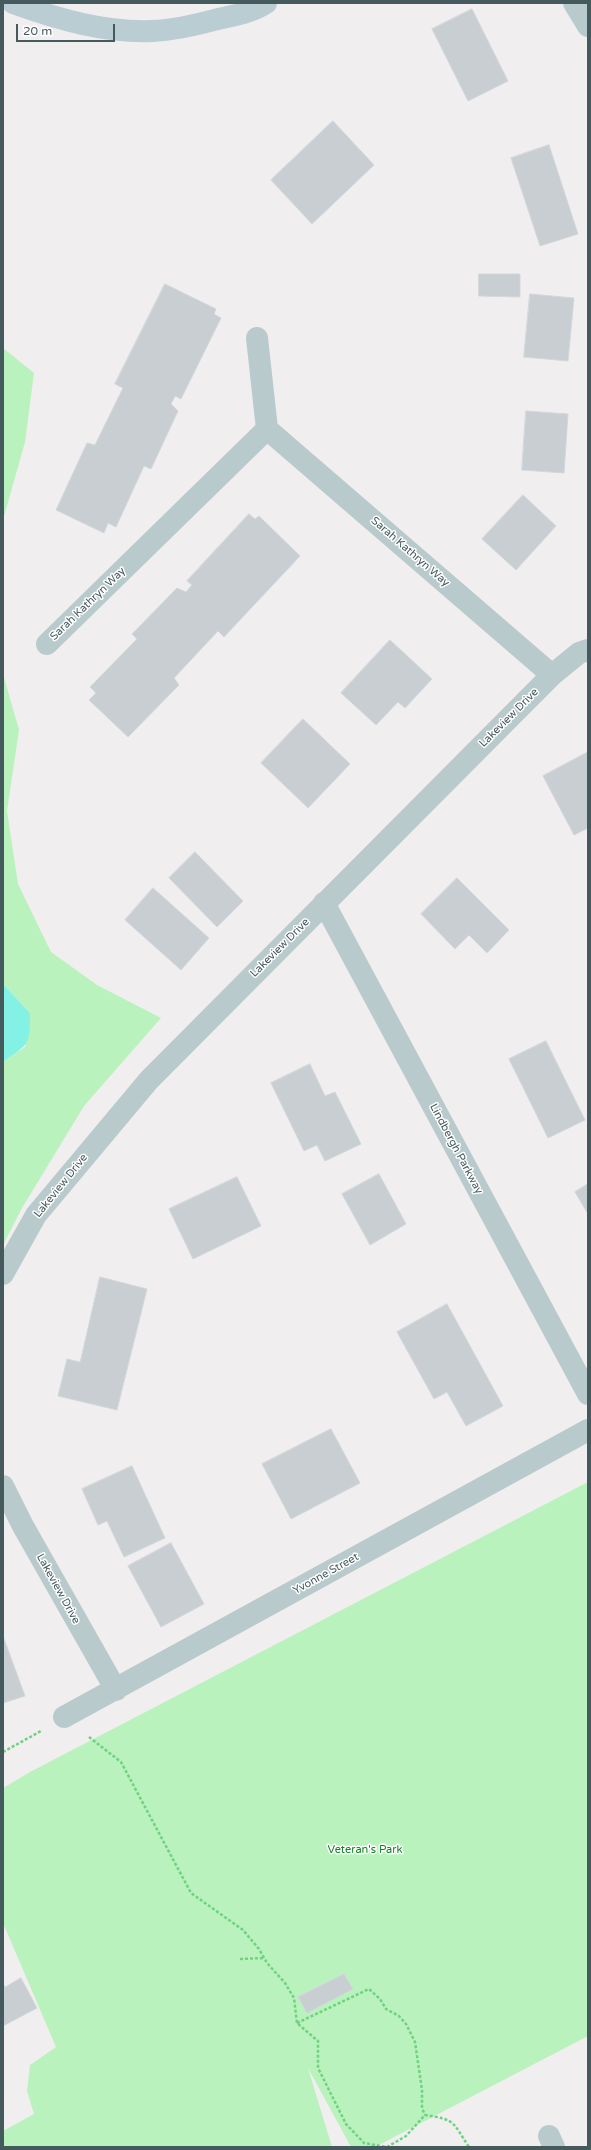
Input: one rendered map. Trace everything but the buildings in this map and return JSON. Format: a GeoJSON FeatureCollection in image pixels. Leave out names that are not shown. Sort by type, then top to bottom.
{"type":"FeatureCollection","features":[{"type":"Feature","properties":{"kind":"street"},"geometry":{"type":"LineString","coordinates":[[13,3],[54,18],[115,29],[151,31],[190,26],[224,18],[266,3]]}},
{"type":"Feature","properties":{"kind":"street"},"geometry":{"type":"LineString","coordinates":[[574,3],[588,26]]}},
{"type":"Feature","properties":{"kind":"street"},"geometry":{"type":"LineString","coordinates":[[257,338],[267,429]]}},
{"type":"Feature","properties":{"kind":"street","name":"Sarah Kathryn Way"},"geometry":{"type":"LineString","coordinates":[[47,644],[267,429],[552,675]]}},
{"type":"Feature","properties":{"kind":"street","name":"Lakeview Drive"},"geometry":{"type":"LineString","coordinates":[[3,1274],[36,1215],[149,1080],[552,675],[580,652],[588,650]]}},
{"type":"Feature","properties":{"kind":"street","name":"Lindbergh Parkway"},"geometry":{"type":"LineString","coordinates":[[324,903],[588,1394]]}},
{"type":"Feature","properties":{"kind":"street","name":"Yvonne Street"},"geometry":{"type":"LineString","coordinates":[[64,1717],[116,1690],[588,1430]]}},
{"type":"Feature","properties":{"kind":"street","name":"Lakeview Drive"},"geometry":{"type":"LineString","coordinates":[[3,1486],[27,1532],[116,1690]]}},
{"type":"Feature","properties":{"kind":"path"},"geometry":{"type":"LineString","coordinates":[[64,1717],[122,1762],[191,1893],[243,1930],[285,1983],[294,1998],[298,2023],[318,2041],[318,2068],[346,2124],[364,2143],[386,2147],[406,2136],[425,2115]]}},
{"type":"Feature","properties":{"kind":"path"},"geometry":{"type":"LineString","coordinates":[[3,1752],[35,1734]]}},
{"type":"Feature","properties":{"kind":"path"},"geometry":{"type":"LineString","coordinates":[[240,1959],[264,1958]]}},
{"type":"Feature","properties":{"kind":"path"},"geometry":{"type":"LineString","coordinates":[[298,2023],[368,1989],[380,1999],[389,2012],[399,2016],[406,2024],[415,2042],[422,2090],[422,2108],[425,2115]]}},
{"type":"Feature","properties":{"kind":"path"},"geometry":{"type":"LineString","coordinates":[[425,2115],[446,2118],[454,2123],[469,2147]]}},
{"type":"Feature","properties":{"kind":"green space"},"geometry":{"type":"Polygon","coordinates":[[[3,348],[34,373],[25,442],[3,520],[3,348]]]}},
{"type":"Feature","properties":{"kind":"green space"},"geometry":{"type":"Polygon","coordinates":[[[3,674],[19,730],[7,811],[18,884],[51,952],[97,985],[161,1018],[84,1106],[22,1208],[3,1245],[3,1062],[25,1047],[30,1013],[3,984],[3,674]]]}},
{"type":"Feature","properties":{"kind":"green space","name":"Veteran's Park"},"geometry":{"type":"Polygon","coordinates":[[[588,1482],[588,2036],[375,2147],[351,2147],[308,2068],[332,2147],[3,2147],[3,2131],[34,2114],[27,2091],[30,2065],[56,2047],[3,1923],[3,1788],[30,1772],[588,1482]]]}},
{"type":"Feature","properties":{"kind":"water"},"geometry":{"type":"Polygon","coordinates":[[[3,984],[30,1013],[29,1032],[26,1043],[3,1062],[3,984]]]}}]}
